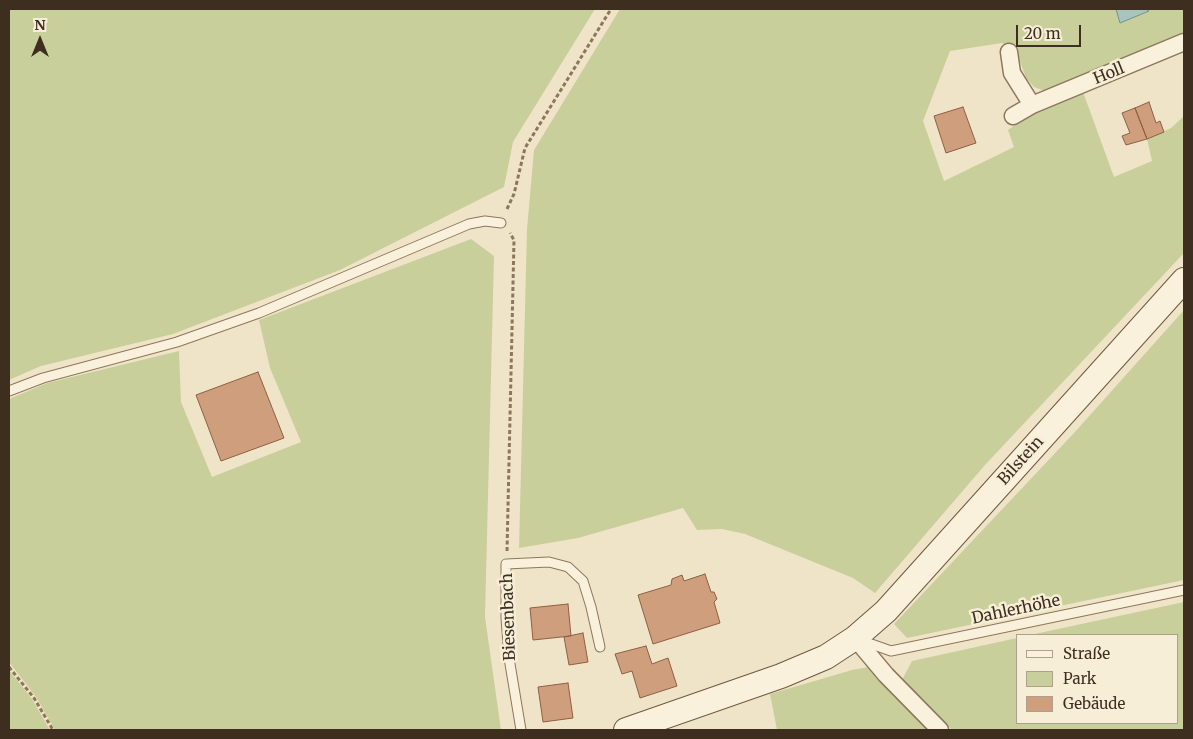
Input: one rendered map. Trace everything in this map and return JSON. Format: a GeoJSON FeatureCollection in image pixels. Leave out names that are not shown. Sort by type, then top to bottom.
{"type":"FeatureCollection","features":[{"type":"Feature","properties":{"kind":"street","name":"Holl"},"geometry":{"type":"LineString","coordinates":[[1012,116],[1032,105],[1184,42]]}},
{"type":"Feature","properties":{"kind":"street"},"geometry":{"type":"LineString","coordinates":[[1009,52],[1012,73],[1032,105]]}},
{"type":"Feature","properties":{"kind":"street","name":"Bilstein"},"geometry":{"type":"LineString","coordinates":[[855,638],[886,611],[1184,280]]}},
{"type":"Feature","properties":{"kind":"street"},"geometry":{"type":"LineString","coordinates":[[626,730],[781,676],[826,657],[855,638],[886,676],[940,730]]}},
{"type":"Feature","properties":{"kind":"lane"},"geometry":{"type":"LineString","coordinates":[[9,392],[43,378],[177,342],[259,313],[469,224],[486,221],[501,224]]}},
{"type":"Feature","properties":{"kind":"lane","name":"Biesenbach"},"geometry":{"type":"LineString","coordinates":[[521,730],[509,658],[506,618],[506,564],[549,562],[568,567],[583,581],[600,647]]}},
{"type":"Feature","properties":{"kind":"lane","name":"Dahlerhöhe"},"geometry":{"type":"LineString","coordinates":[[855,638],[890,651],[1184,590]]}},
{"type":"Feature","properties":{"kind":"path"},"geometry":{"type":"LineString","coordinates":[[506,564],[514,240],[501,224],[514,194],[525,148],[611,9]]}},
{"type":"Feature","properties":{"kind":"path"},"geometry":{"type":"LineString","coordinates":[[9,667],[34,698],[53,730]]}},
{"type":"Feature","properties":{"kind":"green space"},"geometry":{"type":"Polygon","coordinates":[[[9,9],[595,9],[513,142],[504,187],[340,270],[173,334],[41,366],[9,380],[9,9]]]}},
{"type":"Feature","properties":{"kind":"green space"},"geometry":{"type":"Polygon","coordinates":[[[620,9],[1116,9],[1120,23],[1149,11],[1146,9],[1184,9],[1184,34],[1045,91],[1034,87],[1026,78],[1016,50],[1002,43],[950,51],[923,121],[944,181],[1014,147],[1008,130],[1029,115],[1083,92],[1114,177],[1152,161],[1147,139],[1171,128],[1184,116],[1184,253],[985,465],[875,593],[853,578],[745,534],[722,529],[697,530],[683,508],[578,538],[519,548],[527,229],[534,150],[620,9]]]}},
{"type":"Feature","properties":{"kind":"green space"},"geometry":{"type":"Polygon","coordinates":[[[471,239],[494,256],[485,617],[501,730],[55,730],[36,697],[9,662],[9,399],[47,383],[179,351],[181,402],[212,477],[301,442],[270,368],[259,320],[471,239]]]}},
{"type":"Feature","properties":{"kind":"green space"},"geometry":{"type":"Polygon","coordinates":[[[1184,310],[1184,580],[907,638],[894,624],[1074,433],[1184,310]]]}},
{"type":"Feature","properties":{"kind":"green space"},"geometry":{"type":"Polygon","coordinates":[[[1184,602],[1184,730],[952,730],[902,680],[912,661],[1016,638],[1016,724],[1178,724],[1178,634],[1035,634],[1184,602]]]}},
{"type":"Feature","properties":{"kind":"green space"},"geometry":{"type":"Polygon","coordinates":[[[868,667],[929,730],[777,730],[770,694],[868,667]]]}},
{"type":"Feature","properties":{"kind":"green space"},"geometry":{"type":"Polygon","coordinates":[[[9,670],[32,699],[50,730],[9,730],[9,670]]]}},
{"type":"Feature","properties":{"kind":"water"},"geometry":{"type":"Polygon","coordinates":[[[1116,9],[1146,9],[1149,11],[1120,23],[1116,9]]]}},
{"type":"Feature","properties":{"kind":"building"},"geometry":{"type":"Polygon","coordinates":[[[1149,102],[1156,123],[1160,121],[1164,132],[1147,139],[1135,108],[1149,102]]]}},
{"type":"Feature","properties":{"kind":"building"},"geometry":{"type":"Polygon","coordinates":[[[963,107],[976,143],[946,153],[934,116],[963,107]]]}},
{"type":"Feature","properties":{"kind":"building"},"geometry":{"type":"Polygon","coordinates":[[[1135,108],[1147,139],[1126,145],[1122,136],[1130,133],[1122,113],[1135,108]]]}},
{"type":"Feature","properties":{"kind":"building"},"geometry":{"type":"Polygon","coordinates":[[[258,372],[284,438],[221,461],[196,395],[258,372]]]}},
{"type":"Feature","properties":{"kind":"building"},"geometry":{"type":"Polygon","coordinates":[[[705,574],[711,592],[714,592],[717,599],[714,602],[720,623],[653,644],[638,595],[671,585],[672,579],[682,575],[684,581],[705,574]]]}},
{"type":"Feature","properties":{"kind":"building"},"geometry":{"type":"Polygon","coordinates":[[[568,604],[571,636],[533,640],[530,608],[568,604]]]}},
{"type":"Feature","properties":{"kind":"building"},"geometry":{"type":"Polygon","coordinates":[[[583,633],[588,662],[569,665],[564,637],[583,633]]]}},
{"type":"Feature","properties":{"kind":"building"},"geometry":{"type":"Polygon","coordinates":[[[646,646],[652,664],[668,658],[677,686],[640,698],[632,671],[622,674],[615,654],[646,646]]]}},
{"type":"Feature","properties":{"kind":"building"},"geometry":{"type":"Polygon","coordinates":[[[568,683],[573,718],[543,722],[538,687],[568,683]]]}}]}
